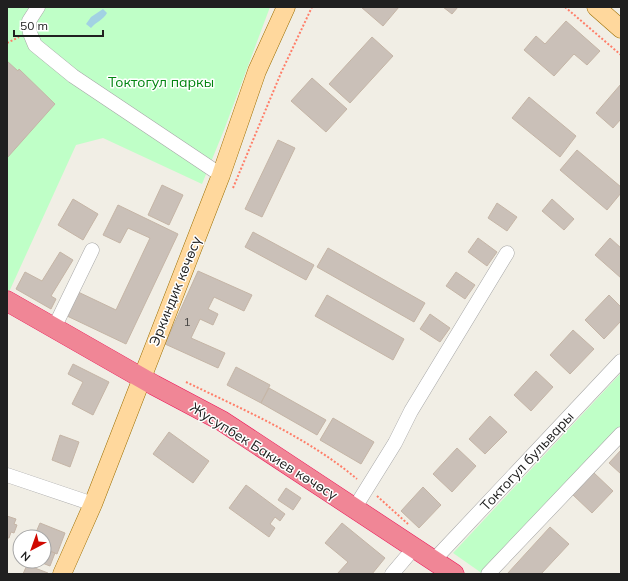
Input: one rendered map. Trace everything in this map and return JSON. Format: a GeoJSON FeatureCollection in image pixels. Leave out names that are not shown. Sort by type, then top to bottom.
{"type":"FeatureCollection","features":[{"type":"Feature","properties":{"kind":"highway","name":"Жусупбек Бакиев көчөсү"},"geometry":{"type":"LineString","coordinates":[[7,301],[141,378],[222,422],[354,509],[414,539],[433,561],[454,574]]}},
{"type":"Feature","properties":{"kind":"main road","name":"Эркиндик көчөсү"},"geometry":{"type":"LineString","coordinates":[[62,574],[93,504],[141,378],[222,175],[257,71],[286,7]]}},
{"type":"Feature","properties":{"kind":"main road"},"geometry":{"type":"LineString","coordinates":[[596,7],[621,29]]}},
{"type":"Feature","properties":{"kind":"street"},"geometry":{"type":"LineString","coordinates":[[38,7],[29,21],[30,33],[35,45],[73,76],[222,175]]}},
{"type":"Feature","properties":{"kind":"street"},"geometry":{"type":"LineString","coordinates":[[54,328],[92,250]]}},
{"type":"Feature","properties":{"kind":"street"},"geometry":{"type":"LineString","coordinates":[[354,509],[395,443],[411,411],[507,253]]}},
{"type":"Feature","properties":{"kind":"street","name":"Токтогул бульвары"},"geometry":{"type":"LineString","coordinates":[[433,561],[621,361]]}},
{"type":"Feature","properties":{"kind":"street"},"geometry":{"type":"LineString","coordinates":[[488,574],[621,434]]}},
{"type":"Feature","properties":{"kind":"street"},"geometry":{"type":"LineString","coordinates":[[7,475],[93,504]]}},
{"type":"Feature","properties":{"kind":"street"},"geometry":{"type":"LineString","coordinates":[[392,574],[414,539]]}},
{"type":"Feature","properties":{"kind":"path"},"geometry":{"type":"LineString","coordinates":[[231,194],[281,73],[312,7]]}},
{"type":"Feature","properties":{"kind":"path"},"geometry":{"type":"LineString","coordinates":[[566,7],[621,55]]}},
{"type":"Feature","properties":{"kind":"path"},"geometry":{"type":"LineString","coordinates":[[182,381],[268,422],[338,463],[368,488],[414,539]]}},
{"type":"Feature","properties":{"kind":"green space","name":"Токтогул паркы"},"geometry":{"type":"Polygon","coordinates":[[[7,7],[270,7],[202,184],[103,138],[76,145],[9,292],[7,291],[7,7]]]}},
{"type":"Feature","properties":{"kind":"green space"},"geometry":{"type":"Polygon","coordinates":[[[621,373],[621,427],[483,574],[453,553],[621,373]]]}},
{"type":"Feature","properties":{"kind":"water"},"geometry":{"type":"Polygon","coordinates":[[[103,9],[107,13],[91,28],[86,24],[91,17],[103,9]]]}},
{"type":"Feature","properties":{"kind":"building"},"geometry":{"type":"Polygon","coordinates":[[[361,7],[399,7],[383,26],[361,7]]]}},
{"type":"Feature","properties":{"kind":"building"},"geometry":{"type":"Polygon","coordinates":[[[443,7],[458,7],[452,14],[443,7]]]}},
{"type":"Feature","properties":{"kind":"building"},"geometry":{"type":"Polygon","coordinates":[[[566,21],[600,51],[587,65],[574,54],[554,76],[524,50],[536,36],[545,44],[566,21]]]}},
{"type":"Feature","properties":{"kind":"building"},"geometry":{"type":"Polygon","coordinates":[[[372,37],[393,56],[350,103],[329,84],[372,37]]]}},
{"type":"Feature","properties":{"kind":"building"},"geometry":{"type":"Polygon","coordinates":[[[7,61],[18,71],[19,69],[55,104],[7,158],[7,61]]]}},
{"type":"Feature","properties":{"kind":"building"},"geometry":{"type":"Polygon","coordinates":[[[312,78],[347,109],[326,132],[291,101],[312,78]]]}},
{"type":"Feature","properties":{"kind":"building"},"geometry":{"type":"Polygon","coordinates":[[[621,84],[621,119],[613,128],[596,113],[621,84]]]}},
{"type":"Feature","properties":{"kind":"building"},"geometry":{"type":"Polygon","coordinates":[[[529,97],[576,136],[560,157],[512,118],[529,97]]]}},
{"type":"Feature","properties":{"kind":"building"},"geometry":{"type":"Polygon","coordinates":[[[278,140],[295,148],[262,217],[245,209],[278,140]]]}},
{"type":"Feature","properties":{"kind":"building"},"geometry":{"type":"Polygon","coordinates":[[[577,150],[621,187],[621,193],[607,210],[560,170],[577,150]]]}},
{"type":"Feature","properties":{"kind":"building"},"geometry":{"type":"Polygon","coordinates":[[[162,185],[183,195],[169,225],[148,215],[162,185]]]}},
{"type":"Feature","properties":{"kind":"building"},"geometry":{"type":"Polygon","coordinates":[[[73,199],[98,214],[83,240],[58,225],[73,199]]]}},
{"type":"Feature","properties":{"kind":"building"},"geometry":{"type":"Polygon","coordinates":[[[552,199],[574,219],[564,230],[542,211],[552,199]]]}},
{"type":"Feature","properties":{"kind":"building"},"geometry":{"type":"Polygon","coordinates":[[[497,203],[517,217],[507,231],[488,218],[497,203]]]}},
{"type":"Feature","properties":{"kind":"building"},"geometry":{"type":"Polygon","coordinates":[[[118,205],[178,234],[126,344],[65,315],[76,291],[116,310],[150,238],[128,228],[120,243],[103,235],[118,205]]]}},
{"type":"Feature","properties":{"kind":"building"},"geometry":{"type":"Polygon","coordinates":[[[253,232],[314,265],[306,280],[245,247],[253,232]]]}},
{"type":"Feature","properties":{"kind":"building"},"geometry":{"type":"Polygon","coordinates":[[[478,238],[497,252],[487,266],[468,252],[478,238]]]}},
{"type":"Feature","properties":{"kind":"building"},"geometry":{"type":"Polygon","coordinates":[[[610,238],[621,248],[621,278],[595,255],[610,238]]]}},
{"type":"Feature","properties":{"kind":"building"},"geometry":{"type":"Polygon","coordinates":[[[328,248],[425,303],[414,322],[317,267],[328,248]]]}},
{"type":"Feature","properties":{"kind":"building"},"geometry":{"type":"Polygon","coordinates":[[[60,252],[73,260],[51,296],[56,299],[51,309],[16,289],[25,272],[42,281],[60,252]]]}},
{"type":"Feature","properties":{"kind":"building"},"geometry":{"type":"Polygon","coordinates":[[[198,271],[252,295],[244,311],[214,297],[208,309],[218,314],[213,325],[200,319],[191,338],[225,353],[218,368],[165,344],[198,271]]]}},
{"type":"Feature","properties":{"kind":"building"},"geometry":{"type":"Polygon","coordinates":[[[456,272],[475,285],[465,299],[446,286],[456,272]]]}},
{"type":"Feature","properties":{"kind":"building"},"geometry":{"type":"Polygon","coordinates":[[[327,295],[404,339],[393,360],[315,316],[327,295]]]}},
{"type":"Feature","properties":{"kind":"building"},"geometry":{"type":"Polygon","coordinates":[[[609,295],[621,307],[621,321],[604,339],[585,320],[609,295]]]}},
{"type":"Feature","properties":{"kind":"building"},"geometry":{"type":"Polygon","coordinates":[[[430,314],[450,328],[440,342],[420,329],[430,314]]]}},
{"type":"Feature","properties":{"kind":"building"},"geometry":{"type":"Polygon","coordinates":[[[573,330],[594,349],[570,374],[550,355],[573,330]]]}},
{"type":"Feature","properties":{"kind":"building"},"geometry":{"type":"Polygon","coordinates":[[[73,364],[109,382],[93,415],[72,404],[83,382],[68,374],[73,364]]]}},
{"type":"Feature","properties":{"kind":"building"},"geometry":{"type":"Polygon","coordinates":[[[236,367],[270,385],[261,403],[227,385],[236,367]]]}},
{"type":"Feature","properties":{"kind":"building"},"geometry":{"type":"Polygon","coordinates":[[[536,371],[553,387],[531,411],[514,395],[536,371]]]}},
{"type":"Feature","properties":{"kind":"building"},"geometry":{"type":"Polygon","coordinates":[[[269,388],[326,420],[317,435],[261,403],[269,388]]]}},
{"type":"Feature","properties":{"kind":"building"},"geometry":{"type":"Polygon","coordinates":[[[490,416],[507,432],[485,454],[469,439],[490,416]]]}},
{"type":"Feature","properties":{"kind":"building"},"geometry":{"type":"Polygon","coordinates":[[[333,418],[374,442],[361,464],[320,440],[333,418]]]}},
{"type":"Feature","properties":{"kind":"building"},"geometry":{"type":"Polygon","coordinates":[[[169,432],[209,461],[193,483],[153,454],[169,432]]]}},
{"type":"Feature","properties":{"kind":"building"},"geometry":{"type":"Polygon","coordinates":[[[60,435],[79,442],[70,467],[52,460],[60,435]]]}},
{"type":"Feature","properties":{"kind":"building"},"geometry":{"type":"Polygon","coordinates":[[[457,448],[476,466],[452,492],[433,474],[457,448]]]}},
{"type":"Feature","properties":{"kind":"building"},"geometry":{"type":"Polygon","coordinates":[[[621,450],[621,474],[609,463],[621,450]]]}},
{"type":"Feature","properties":{"kind":"building"},"geometry":{"type":"Polygon","coordinates":[[[593,472],[613,491],[592,513],[572,494],[593,472]]]}},
{"type":"Feature","properties":{"kind":"building"},"geometry":{"type":"Polygon","coordinates":[[[246,485],[285,514],[280,521],[275,517],[270,524],[275,528],[269,537],[229,508],[246,485]]]}},
{"type":"Feature","properties":{"kind":"building"},"geometry":{"type":"Polygon","coordinates":[[[423,487],[441,505],[419,528],[401,511],[423,487]]]}},
{"type":"Feature","properties":{"kind":"building"},"geometry":{"type":"Polygon","coordinates":[[[286,488],[301,498],[293,510],[278,500],[286,488]]]}},
{"type":"Feature","properties":{"kind":"building"},"geometry":{"type":"Polygon","coordinates":[[[7,516],[16,519],[14,524],[17,525],[16,529],[12,529],[9,538],[7,538],[7,516]]]}},
{"type":"Feature","properties":{"kind":"building"},"geometry":{"type":"Polygon","coordinates":[[[40,523],[65,533],[57,554],[52,552],[52,529],[37,529],[40,523]]]}},
{"type":"Feature","properties":{"kind":"building"},"geometry":{"type":"Polygon","coordinates":[[[342,523],[385,558],[372,574],[337,574],[348,562],[325,543],[342,523]]]}},
{"type":"Feature","properties":{"kind":"building"},"geometry":{"type":"Polygon","coordinates":[[[550,527],[569,544],[541,574],[507,574],[550,527]]]}},
{"type":"Feature","properties":{"kind":"building"},"geometry":{"type":"Polygon","coordinates":[[[52,552],[55,553],[52,561],[52,552]]]}},
{"type":"Feature","properties":{"kind":"building"},"geometry":{"type":"Polygon","coordinates":[[[25,569],[38,569],[48,573],[48,574],[23,574],[25,569]]]}}]}
